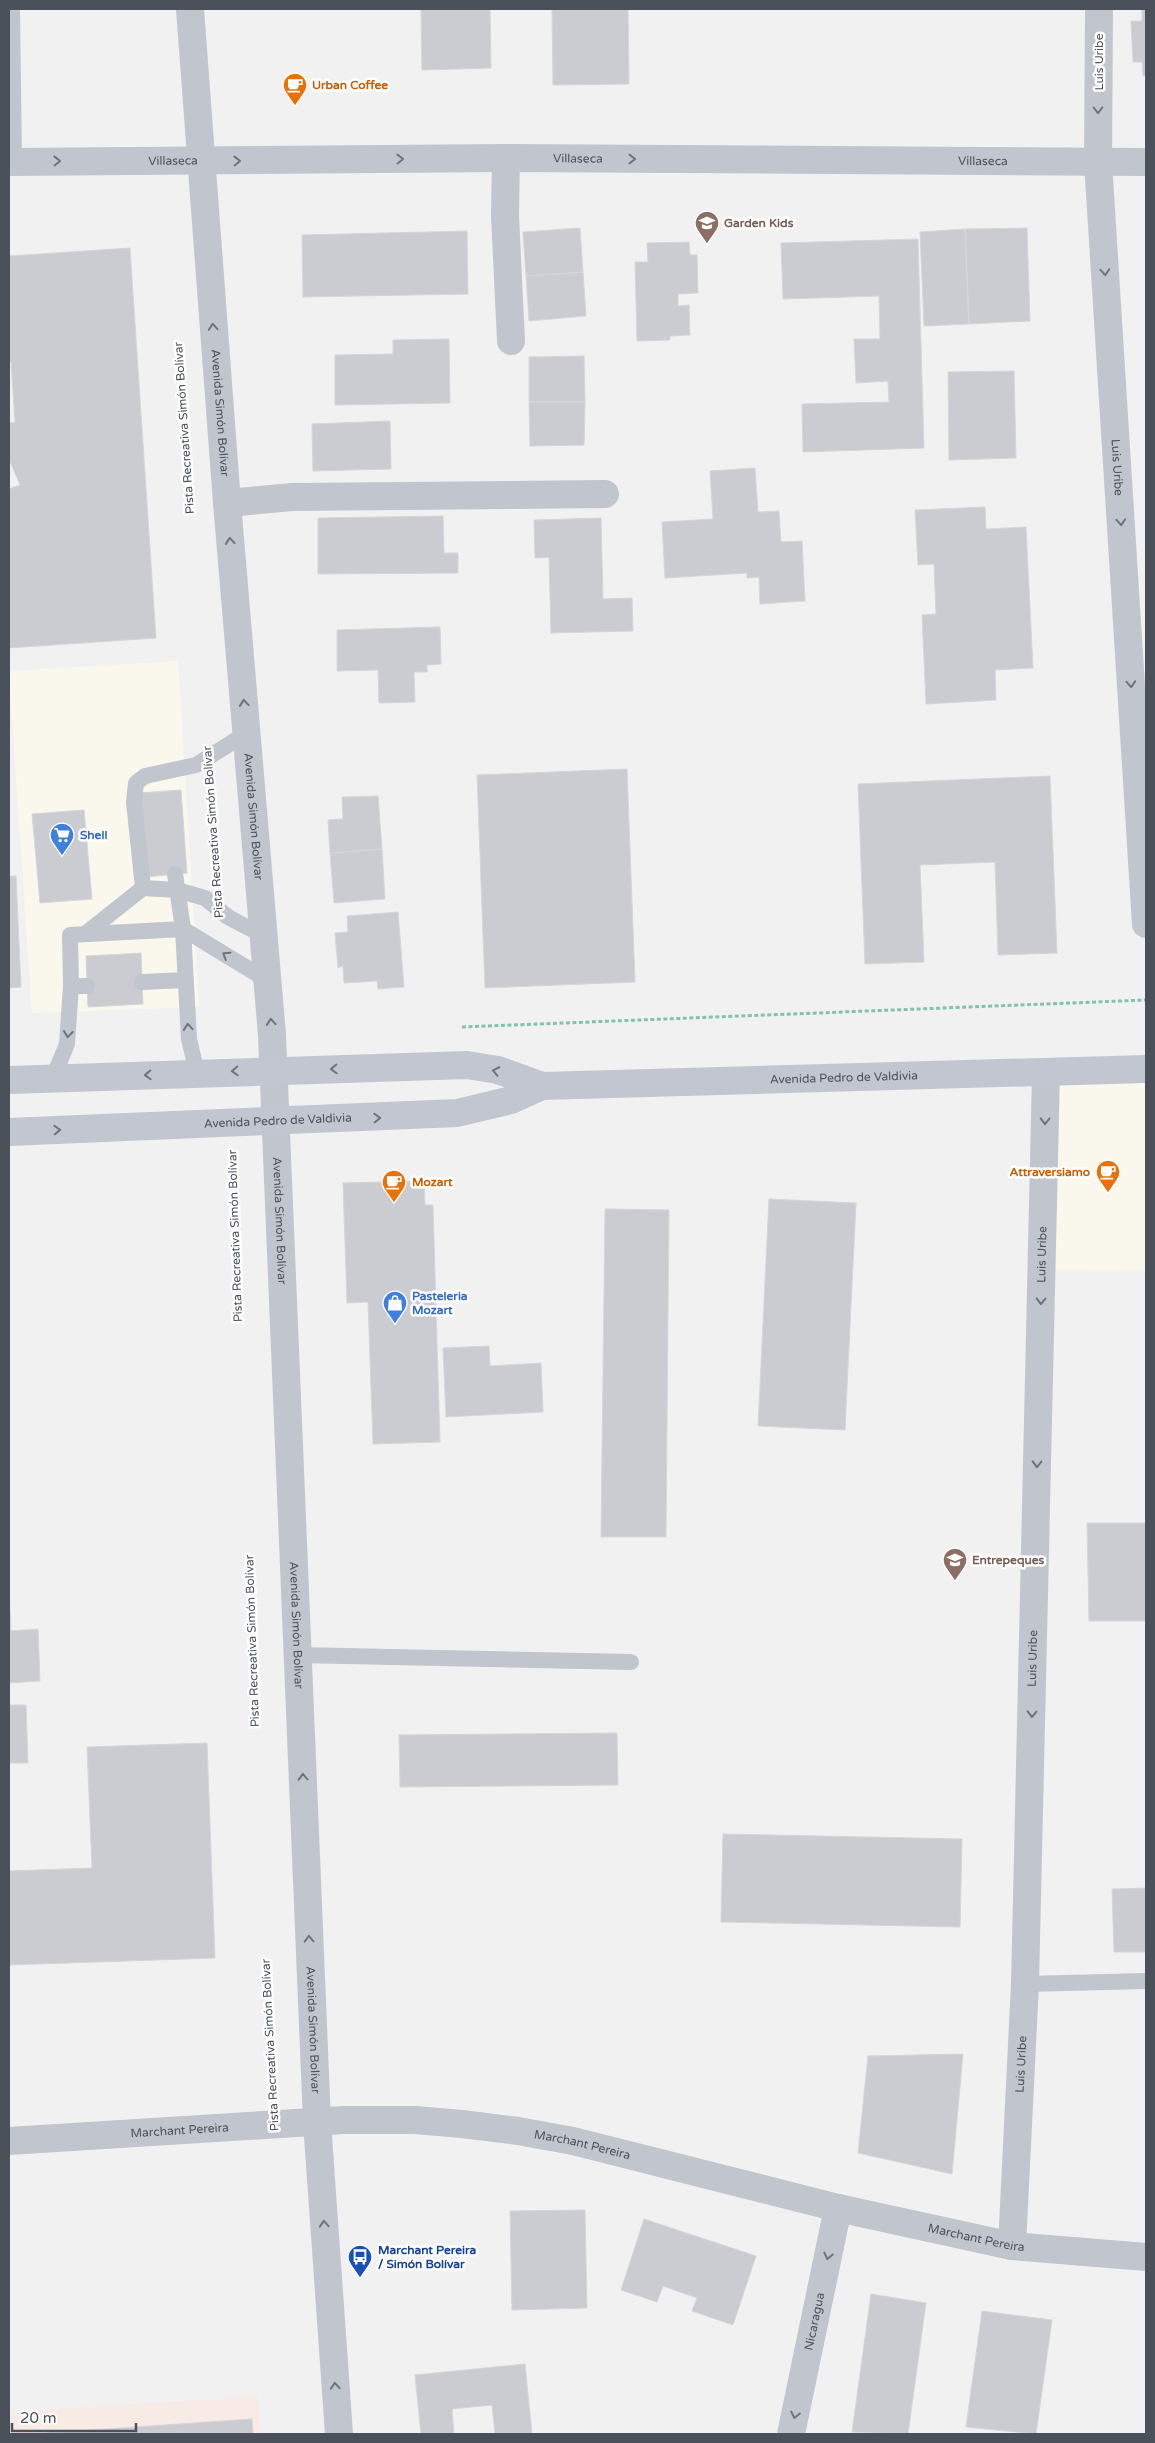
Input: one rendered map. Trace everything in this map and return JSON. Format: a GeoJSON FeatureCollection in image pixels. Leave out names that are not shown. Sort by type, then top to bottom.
{"type":"FeatureCollection","features":[{"type":"Feature","properties":{"kind":"main road","name":"Avenida Pedro de Valdivia"},"geometry":{"type":"LineString","coordinates":[[9,1080],[467,1065],[498,1070],[542,1086],[1146,1069]]}},
{"type":"Feature","properties":{"kind":"main road","name":"Avenida Pedro de Valdivia"},"geometry":{"type":"LineString","coordinates":[[9,1132],[457,1113],[512,1100],[542,1086]]}},
{"type":"Feature","properties":{"kind":"street","name":"Avenida Simón Bolívar"},"geometry":{"type":"LineString","coordinates":[[190,9],[227,503],[268,980],[317,2122],[339,2434]]}},
{"type":"Feature","properties":{"kind":"street","name":"Luis Uribe"},"geometry":{"type":"LineString","coordinates":[[1099,9],[1098,162],[1146,924]]}},
{"type":"Feature","properties":{"kind":"street","name":"Villaseca"},"geometry":{"type":"LineString","coordinates":[[12,162],[200,162],[506,158],[1146,162]]}},
{"type":"Feature","properties":{"kind":"street"},"geometry":{"type":"LineString","coordinates":[[506,158],[505,216],[511,341]]}},
{"type":"Feature","properties":{"kind":"street"},"geometry":{"type":"LineString","coordinates":[[227,503],[292,497],[605,494]]}},
{"type":"Feature","properties":{"kind":"street","name":"Luis Uribe"},"geometry":{"type":"LineString","coordinates":[[1012,2246],[1025,1984],[1046,1073]]}},
{"type":"Feature","properties":{"kind":"street","name":"Marchant Pereira"},"geometry":{"type":"LineString","coordinates":[[9,2141],[369,2119],[415,2120],[518,2130],[634,2155],[838,2208],[1012,2246],[1146,2257]]}},
{"type":"Feature","properties":{"kind":"street","name":"Nicaragua"},"geometry":{"type":"LineString","coordinates":[[791,2434],[838,2208]]}},
{"type":"Feature","properties":{"kind":"lane"},"geometry":{"type":"LineString","coordinates":[[12,9],[12,162]]}},
{"type":"Feature","properties":{"kind":"lane"},"geometry":{"type":"LineString","coordinates":[[143,888],[134,802],[136,783],[145,776],[196,765],[247,733]]}},
{"type":"Feature","properties":{"kind":"lane"},"geometry":{"type":"LineString","coordinates":[[85,934],[143,888],[176,882],[204,898],[228,917],[264,936]]}},
{"type":"Feature","properties":{"kind":"lane"},"geometry":{"type":"LineString","coordinates":[[176,882],[183,929],[189,1038],[197,1073]]}},
{"type":"Feature","properties":{"kind":"lane"},"geometry":{"type":"LineString","coordinates":[[53,1078],[67,1044],[79,986],[70,935],[183,929],[268,980]]}},
{"type":"Feature","properties":{"kind":"lane"},"geometry":{"type":"LineString","coordinates":[[142,982],[185,980]]}},
{"type":"Feature","properties":{"kind":"lane"},"geometry":{"type":"LineString","coordinates":[[298,1655],[631,1662]]}},
{"type":"Feature","properties":{"kind":"lane"},"geometry":{"type":"LineString","coordinates":[[1025,1984],[1146,1981]]}},
{"type":"Feature","properties":{"kind":"path"},"geometry":{"type":"LineString","coordinates":[[461,1027],[1146,1000]]}},
{"type":"Feature","properties":{"kind":"shaded area"},"geometry":{"type":"Polygon","coordinates":[[[178,661],[199,1007],[32,1013],[9,671],[178,661]]]}},
{"type":"Feature","properties":{"kind":"shaded area"},"geometry":{"type":"Polygon","coordinates":[[[1146,1069],[1146,1270],[1037,1271],[1043,1071],[1146,1069]]]}},
{"type":"Feature","properties":{"kind":"shaded area"},"geometry":{"type":"Polygon","coordinates":[[[258,2396],[260,2434],[9,2434],[9,2412],[258,2396]]]}},
{"type":"Feature","properties":{"kind":"building"},"geometry":{"type":"Polygon","coordinates":[[[421,9],[490,9],[491,68],[422,70],[421,9]]]}},
{"type":"Feature","properties":{"kind":"building"},"geometry":{"type":"Polygon","coordinates":[[[552,9],[628,9],[629,84],[553,85],[552,9]]]}},
{"type":"Feature","properties":{"kind":"building"},"geometry":{"type":"Polygon","coordinates":[[[1142,9],[1146,9],[1146,75],[1143,76],[1142,62],[1133,62],[1131,21],[1142,21],[1142,9]]]}},
{"type":"Feature","properties":{"kind":"building"},"geometry":{"type":"Polygon","coordinates":[[[580,228],[583,272],[526,276],[523,232],[580,228]]]}},
{"type":"Feature","properties":{"kind":"building"},"geometry":{"type":"Polygon","coordinates":[[[1027,228],[1030,321],[969,324],[965,229],[1027,228]]]}},
{"type":"Feature","properties":{"kind":"building"},"geometry":{"type":"Polygon","coordinates":[[[965,229],[969,324],[924,326],[920,232],[965,229]]]}},
{"type":"Feature","properties":{"kind":"building"},"geometry":{"type":"Polygon","coordinates":[[[467,231],[468,294],[303,297],[302,235],[467,231]]]}},
{"type":"Feature","properties":{"kind":"building"},"geometry":{"type":"Polygon","coordinates":[[[918,239],[924,448],[803,452],[802,404],[889,402],[888,381],[856,383],[854,339],[880,339],[879,296],[783,299],[781,243],[918,239]]]}},
{"type":"Feature","properties":{"kind":"building"},"geometry":{"type":"Polygon","coordinates":[[[689,242],[690,255],[697,255],[698,293],[678,294],[678,306],[689,305],[690,335],[670,336],[670,340],[637,341],[635,262],[648,262],[647,243],[689,242]]]}},
{"type":"Feature","properties":{"kind":"building"},"geometry":{"type":"Polygon","coordinates":[[[130,248],[156,638],[9,648],[9,489],[20,485],[9,459],[9,423],[15,422],[11,362],[9,362],[9,256],[130,248]]]}},
{"type":"Feature","properties":{"kind":"building"},"geometry":{"type":"Polygon","coordinates":[[[583,272],[586,316],[529,321],[526,276],[583,272]]]}},
{"type":"Feature","properties":{"kind":"building"},"geometry":{"type":"Polygon","coordinates":[[[449,339],[450,403],[335,405],[335,355],[393,354],[393,340],[449,339]]]}},
{"type":"Feature","properties":{"kind":"building"},"geometry":{"type":"Polygon","coordinates":[[[584,356],[585,402],[529,402],[529,357],[584,356]]]}},
{"type":"Feature","properties":{"kind":"building"},"geometry":{"type":"Polygon","coordinates":[[[1014,371],[1016,458],[949,460],[948,372],[1014,371]]]}},
{"type":"Feature","properties":{"kind":"building"},"geometry":{"type":"Polygon","coordinates":[[[529,402],[585,402],[584,445],[530,446],[529,402]]]}},
{"type":"Feature","properties":{"kind":"building"},"geometry":{"type":"Polygon","coordinates":[[[390,421],[391,469],[313,471],[312,424],[390,421]]]}},
{"type":"Feature","properties":{"kind":"building"},"geometry":{"type":"Polygon","coordinates":[[[755,468],[758,512],[779,511],[781,542],[802,541],[805,601],[760,604],[759,577],[747,578],[747,573],[665,578],[662,522],[713,519],[710,471],[755,468]]]}},
{"type":"Feature","properties":{"kind":"building"},"geometry":{"type":"Polygon","coordinates":[[[985,507],[986,529],[1026,527],[1033,668],[995,670],[996,700],[926,704],[922,615],[936,614],[934,564],[918,565],[915,510],[985,507]]]}},
{"type":"Feature","properties":{"kind":"building"},"geometry":{"type":"Polygon","coordinates":[[[443,516],[444,553],[458,553],[458,573],[318,574],[318,518],[443,516]]]}},
{"type":"Feature","properties":{"kind":"building"},"geometry":{"type":"Polygon","coordinates":[[[601,518],[603,599],[632,598],[633,631],[551,633],[549,557],[535,558],[534,520],[601,518]]]}},
{"type":"Feature","properties":{"kind":"building"},"geometry":{"type":"Polygon","coordinates":[[[440,627],[441,664],[427,665],[427,672],[414,672],[415,702],[379,703],[378,670],[337,671],[337,630],[440,627]]]}},
{"type":"Feature","properties":{"kind":"building"},"geometry":{"type":"Polygon","coordinates":[[[627,769],[635,982],[485,988],[477,775],[627,769]]]}},
{"type":"Feature","properties":{"kind":"building"},"geometry":{"type":"Polygon","coordinates":[[[1050,776],[1057,953],[998,955],[995,862],[920,865],[924,962],[865,964],[858,784],[1050,776]]]}},
{"type":"Feature","properties":{"kind":"building"},"geometry":{"type":"Polygon","coordinates":[[[181,790],[187,873],[146,877],[140,793],[181,790]]]}},
{"type":"Feature","properties":{"kind":"building"},"geometry":{"type":"Polygon","coordinates":[[[378,796],[382,849],[330,853],[328,820],[343,819],[342,797],[378,796]]]}},
{"type":"Feature","properties":{"kind":"building","name":"Shell"},"geometry":{"type":"Polygon","coordinates":[[[84,810],[92,899],[40,903],[32,814],[84,810]]]}},
{"type":"Feature","properties":{"kind":"building"},"geometry":{"type":"Polygon","coordinates":[[[382,849],[385,899],[334,903],[330,853],[382,849]]]}},
{"type":"Feature","properties":{"kind":"building"},"geometry":{"type":"Polygon","coordinates":[[[9,876],[16,876],[21,987],[9,988],[9,876]]]}},
{"type":"Feature","properties":{"kind":"building"},"geometry":{"type":"Polygon","coordinates":[[[398,912],[404,987],[378,989],[377,981],[344,983],[343,966],[338,968],[335,933],[348,932],[347,916],[398,912]]]}},
{"type":"Feature","properties":{"kind":"building"},"geometry":{"type":"Polygon","coordinates":[[[141,953],[143,1004],[88,1007],[86,956],[141,953]]]}},
{"type":"Feature","properties":{"kind":"building"},"geometry":{"type":"Polygon","coordinates":[[[424,1181],[425,1205],[433,1205],[440,1442],[373,1444],[368,1302],[347,1303],[343,1183],[424,1181]]]}},
{"type":"Feature","properties":{"kind":"building"},"geometry":{"type":"Polygon","coordinates":[[[769,1199],[856,1203],[845,1430],[758,1426],[769,1199]]]}},
{"type":"Feature","properties":{"kind":"building"},"geometry":{"type":"Polygon","coordinates":[[[605,1209],[669,1210],[666,1537],[601,1537],[605,1209]]]}},
{"type":"Feature","properties":{"kind":"building"},"geometry":{"type":"Polygon","coordinates":[[[489,1346],[490,1366],[541,1363],[543,1412],[446,1417],[443,1348],[489,1346]]]}},
{"type":"Feature","properties":{"kind":"building"},"geometry":{"type":"Polygon","coordinates":[[[1087,1523],[1146,1523],[1146,1621],[1089,1621],[1087,1523]]]}},
{"type":"Feature","properties":{"kind":"building"},"geometry":{"type":"Polygon","coordinates":[[[9,1590],[11,1631],[38,1629],[40,1681],[9,1683],[9,1590]]]}},
{"type":"Feature","properties":{"kind":"building"},"geometry":{"type":"Polygon","coordinates":[[[9,1705],[26,1705],[28,1763],[9,1763],[9,1705]]]}},
{"type":"Feature","properties":{"kind":"building"},"geometry":{"type":"Polygon","coordinates":[[[617,1733],[618,1785],[400,1787],[399,1735],[617,1733]]]}},
{"type":"Feature","properties":{"kind":"building"},"geometry":{"type":"Polygon","coordinates":[[[207,1743],[215,1958],[9,1965],[9,1871],[92,1868],[87,1747],[207,1743]]]}},
{"type":"Feature","properties":{"kind":"building"},"geometry":{"type":"Polygon","coordinates":[[[723,1834],[962,1839],[960,1927],[721,1922],[723,1834]]]}},
{"type":"Feature","properties":{"kind":"building"},"geometry":{"type":"Polygon","coordinates":[[[1146,1888],[1146,1952],[1114,1952],[1112,1889],[1146,1888]]]}},
{"type":"Feature","properties":{"kind":"building"},"geometry":{"type":"Polygon","coordinates":[[[963,2054],[952,2174],[858,2153],[868,2056],[963,2054]]]}},
{"type":"Feature","properties":{"kind":"building"},"geometry":{"type":"Polygon","coordinates":[[[585,2210],[587,2308],[512,2310],[510,2211],[585,2210]]]}},
{"type":"Feature","properties":{"kind":"building"},"geometry":{"type":"Polygon","coordinates":[[[644,2219],[756,2256],[733,2325],[692,2311],[697,2298],[663,2286],[657,2302],[621,2290],[644,2219]]]}},
{"type":"Feature","properties":{"kind":"building"},"geometry":{"type":"Polygon","coordinates":[[[871,2294],[926,2303],[908,2434],[852,2432],[871,2294]]]}},
{"type":"Feature","properties":{"kind":"building"},"geometry":{"type":"Polygon","coordinates":[[[982,2311],[1052,2320],[1036,2434],[966,2427],[982,2311]]]}},
{"type":"Feature","properties":{"kind":"building"},"geometry":{"type":"Polygon","coordinates":[[[525,2364],[532,2434],[495,2434],[492,2405],[452,2409],[454,2434],[421,2434],[415,2375],[525,2364]]]}},
{"type":"Feature","properties":{"kind":"building"},"geometry":{"type":"Polygon","coordinates":[[[252,2419],[253,2434],[32,2434],[252,2419]]]}},
{"type":"Feature","properties":{"kind":"place","name":"Urban Coffee"},"geometry":{"type":"Point","coordinates":[295,106]}},
{"type":"Feature","properties":{"kind":"place","name":"Garden Kids"},"geometry":{"type":"Point","coordinates":[707,244]}},
{"type":"Feature","properties":{"kind":"place","name":"Shell"},"geometry":{"type":"Point","coordinates":[62,856]}},
{"type":"Feature","properties":{"kind":"place","name":"Attraversiamo"},"geometry":{"type":"Point","coordinates":[1108,1193]}},
{"type":"Feature","properties":{"kind":"place","name":"Mozart"},"geometry":{"type":"Point","coordinates":[394,1203]}},
{"type":"Feature","properties":{"kind":"place","name":"Pasteleria Mozart"},"geometry":{"type":"Point","coordinates":[395,1324]}},
{"type":"Feature","properties":{"kind":"place","name":"Entrepeques"},"geometry":{"type":"Point","coordinates":[955,1581]}},
{"type":"Feature","properties":{"kind":"place","name":"Marchant Pereira / Simón Bolívar"},"geometry":{"type":"Point","coordinates":[360,2278]}}]}
